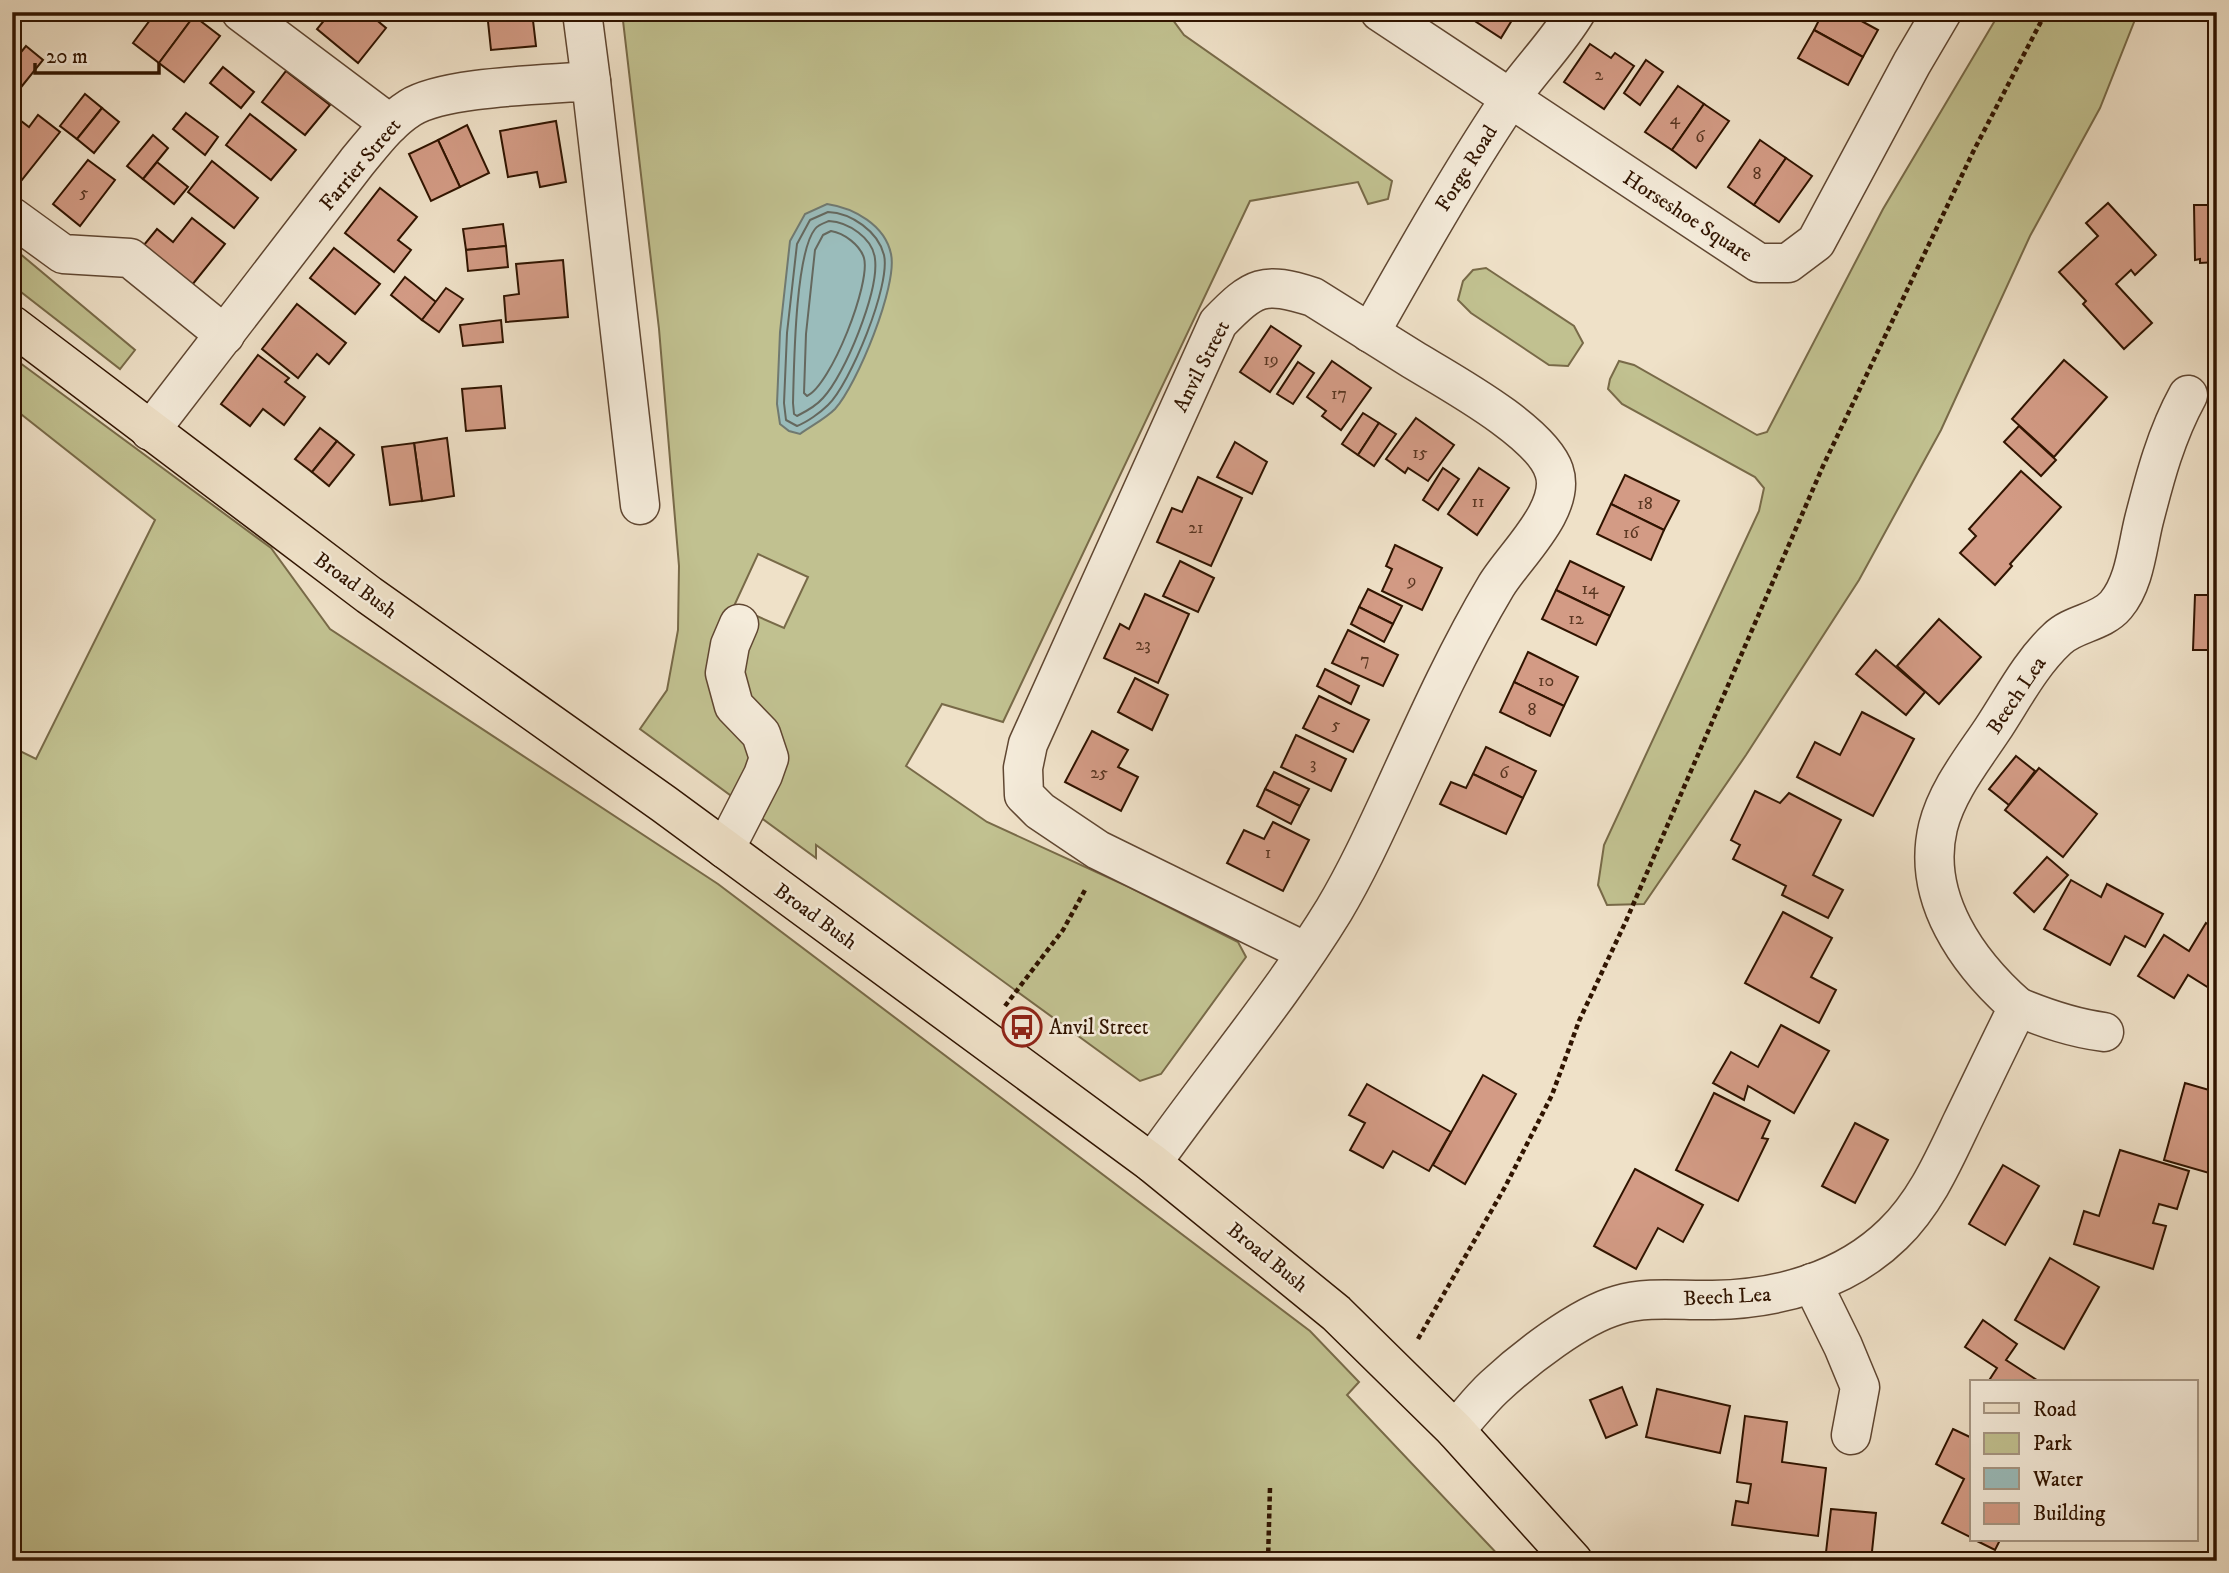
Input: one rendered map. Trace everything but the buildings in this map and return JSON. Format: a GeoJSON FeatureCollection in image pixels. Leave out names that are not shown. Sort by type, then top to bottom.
{"type":"FeatureCollection","features":[{"type":"Feature","properties":{"kind":"main road","name":"Broad Bush"},"geometry":{"type":"LineString","coordinates":[[12,325],[379,603],[725,849],[1152,1163],[1336,1313],[1455,1430],[1573,1561]]}},
{"type":"Feature","properties":{"kind":"street"},"geometry":{"type":"LineString","coordinates":[[241,12],[390,124]]}},
{"type":"Feature","properties":{"kind":"street"},"geometry":{"type":"LineString","coordinates":[[582,12],[639,505]]}},
{"type":"Feature","properties":{"kind":"street","name":"Horseshoe Square"},"geometry":{"type":"LineString","coordinates":[[1380,12],[1759,263],[1787,263],[1816,242],[1912,62],[1942,12]]}},
{"type":"Feature","properties":{"kind":"street","name":"Forge Road"},"geometry":{"type":"LineString","coordinates":[[1370,333],[1440,209],[1510,99],[1563,34],[1576,12]]}},
{"type":"Feature","properties":{"kind":"street","name":"Farrier Street"},"geometry":{"type":"LineString","coordinates":[[150,431],[357,162],[390,124],[411,107],[433,99],[488,90],[591,81]]}},
{"type":"Feature","properties":{"kind":"street"},"geometry":{"type":"LineString","coordinates":[[12,217],[63,254],[130,258],[225,335]]}},
{"type":"Feature","properties":{"kind":"street","name":"Anvil Street"},"geometry":{"type":"LineString","coordinates":[[1152,1163],[1306,951],[1358,869],[1451,667],[1497,584],[1538,529],[1558,486],[1550,461],[1527,436],[1499,413],[1313,297],[1290,289],[1269,287],[1243,298],[1218,323],[1028,744],[1023,768],[1024,794],[1040,811],[1104,852],[1306,951]]}},
{"type":"Feature","properties":{"kind":"street","name":"Beech Lea"},"geometry":{"type":"LineString","coordinates":[[2104,1032],[2053,1022],[2018,1007],[1992,984],[1977,966],[1939,898],[1936,864],[1938,828],[1956,784],[2042,654],[2068,629],[2094,620],[2115,606],[2127,586],[2162,453],[2173,423],[2188,396]]}},
{"type":"Feature","properties":{"kind":"street"},"geometry":{"type":"LineString","coordinates":[[725,849],[769,758],[761,734],[734,706],[725,673],[730,645],[738,624]]}},
{"type":"Feature","properties":{"kind":"street","name":"Beech Lea"},"geometry":{"type":"LineString","coordinates":[[1455,1430],[1494,1387],[1539,1351],[1607,1309],[1643,1301],[1755,1298],[1791,1291],[1865,1258],[1893,1235],[1916,1209],[2018,1007]]}},
{"type":"Feature","properties":{"kind":"street"},"geometry":{"type":"LineString","coordinates":[[1812,1283],[1860,1387],[1851,1435]]}},
{"type":"Feature","properties":{"kind":"path"},"geometry":{"type":"LineString","coordinates":[[1398,1373],[1505,1187],[1552,1095],[1579,1021],[1626,921],[1823,466],[1974,150],[2046,12]]}},
{"type":"Feature","properties":{"kind":"path"},"geometry":{"type":"LineString","coordinates":[[981,1037],[1063,930],[1104,852]]}},
{"type":"Feature","properties":{"kind":"path"},"geometry":{"type":"LineString","coordinates":[[1268,1561],[1270,1487]]}},
{"type":"Feature","properties":{"kind":"green space"},"geometry":{"type":"Polygon","coordinates":[[[622,12],[1167,12],[1184,35],[1392,181],[1388,199],[1368,204],[1358,182],[1250,201],[1003,722],[942,704],[906,766],[987,822],[1129,887],[1238,942],[1246,957],[1161,1074],[1140,1081],[816,845],[816,858],[640,729],[667,690],[678,630],[679,566],[659,329],[622,12]],[[758,554],[734,606],[784,628],[808,577],[758,554]]]}},
{"type":"Feature","properties":{"kind":"green space"},"geometry":{"type":"Polygon","coordinates":[[[2000,12],[2138,12],[2100,108],[2030,236],[1941,430],[1859,580],[1746,755],[1644,904],[1607,905],[1598,885],[1604,845],[1759,511],[1764,488],[1755,477],[1622,404],[1608,389],[1610,379],[1619,361],[1634,365],[1757,435],[1767,432],[1883,209],[2000,12]]]}},
{"type":"Feature","properties":{"kind":"green space"},"geometry":{"type":"Polygon","coordinates":[[[12,247],[135,350],[120,369],[12,285],[12,247]]]}},
{"type":"Feature","properties":{"kind":"green space"},"geometry":{"type":"Polygon","coordinates":[[[1486,268],[1574,326],[1583,343],[1568,366],[1549,365],[1471,313],[1458,300],[1463,281],[1473,270],[1486,268]]]}},
{"type":"Feature","properties":{"kind":"green space"},"geometry":{"type":"Polygon","coordinates":[[[12,357],[271,548],[330,629],[718,884],[1310,1331],[1359,1382],[1347,1395],[1504,1561],[12,1561],[12,747],[36,759],[155,520],[12,407],[12,357]]]}},
{"type":"Feature","properties":{"kind":"water"},"geometry":{"type":"Polygon","coordinates":[[[827,204],[848,209],[875,226],[888,244],[892,269],[874,334],[844,397],[835,409],[800,434],[789,431],[780,424],[777,404],[780,332],[790,241],[805,214],[827,204]]]}},
{"type":"Feature","properties":{"kind":"place","name":"Anvil Street"},"geometry":{"type":"Point","coordinates":[1022,1027]}}]}
